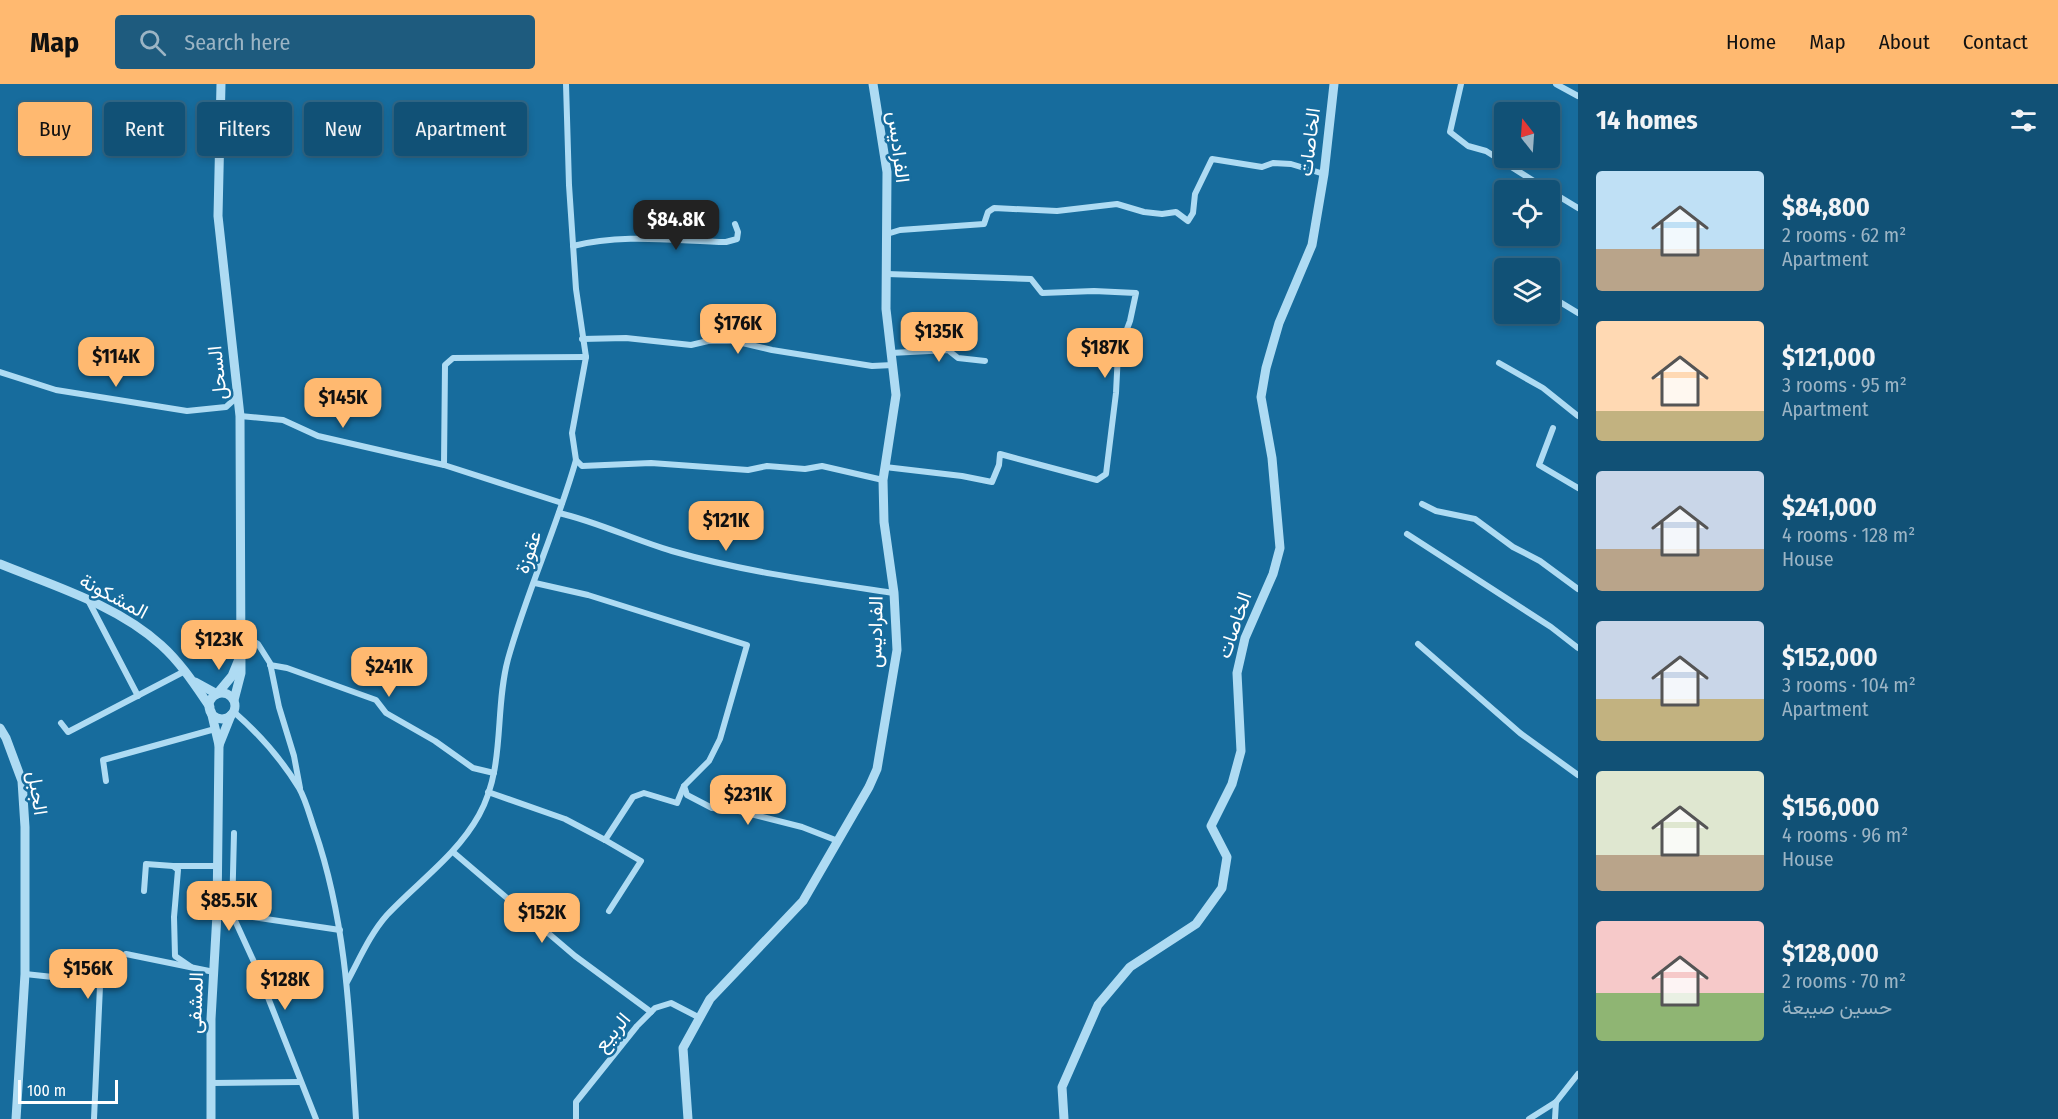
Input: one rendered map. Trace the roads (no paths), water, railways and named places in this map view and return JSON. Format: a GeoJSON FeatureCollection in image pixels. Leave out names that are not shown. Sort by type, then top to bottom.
{"type":"FeatureCollection","features":[{"type":"Feature","properties":{"kind":"street","name":"السحل"},"geometry":{"type":"LineString","coordinates":[[221,84],[218,216],[240,416],[242,634],[241,673],[234,700]]}},
{"type":"Feature","properties":{"kind":"street","name":"عقوزة"},"geometry":{"type":"LineString","coordinates":[[347,982],[385,918],[453,852],[479,814],[488,792],[498,755],[500,701],[508,659],[576,460],[572,433],[586,357],[582,339],[573,246],[566,84]]}},
{"type":"Feature","properties":{"kind":"street","name":"الفراديس"},"geometry":{"type":"LineString","coordinates":[[688,1119],[683,1048],[698,1017],[710,999],[803,901],[877,769],[897,650],[894,593],[884,522],[883,480],[896,395],[886,309],[887,172],[873,84]]}},
{"type":"Feature","properties":{"kind":"street","name":"الخاصات"},"geometry":{"type":"LineString","coordinates":[[1064,1119],[1062,1087],[1098,1005],[1130,967],[1196,924],[1222,888],[1227,856],[1211,826],[1232,783],[1241,751],[1237,673],[1245,638],[1273,574],[1280,548],[1272,458],[1261,397],[1266,368],[1279,323],[1312,245],[1324,174],[1334,84]]}},
{"type":"Feature","properties":{"kind":"street"},"geometry":{"type":"LineString","coordinates":[[1461,84],[1449,132],[1468,146],[1486,151],[1532,180]]}},
{"type":"Feature","properties":{"kind":"street"},"geometry":{"type":"LineString","coordinates":[[1556,84],[1578,96]]}},
{"type":"Feature","properties":{"kind":"street"},"geometry":{"type":"LineString","coordinates":[[887,234],[900,230],[984,224],[988,212],[994,208],[1056,211],[1117,204],[1144,212],[1162,214],[1176,212],[1188,220],[1193,213],[1195,194],[1212,159],[1262,167],[1274,163],[1291,164],[1324,174]]}},
{"type":"Feature","properties":{"kind":"street"},"geometry":{"type":"LineString","coordinates":[[1560,197],[1578,208]]}},
{"type":"Feature","properties":{"kind":"street"},"geometry":{"type":"LineString","coordinates":[[573,246],[590,242],[656,239],[726,242],[737,239],[738,232],[735,224]]}},
{"type":"Feature","properties":{"kind":"street"},"geometry":{"type":"LineString","coordinates":[[885,466],[992,482],[999,465],[1000,454],[1097,480],[1106,474],[1116,393],[1118,353],[1130,321],[1136,293],[1094,291],[1042,293],[1031,279],[886,274]]}},
{"type":"Feature","properties":{"kind":"street"},"geometry":{"type":"LineString","coordinates":[[1560,302],[1578,313]]}},
{"type":"Feature","properties":{"kind":"street"},"geometry":{"type":"LineString","coordinates":[[582,339],[626,338],[691,345],[708,341],[734,341],[772,350],[872,366],[893,365]]}},
{"type":"Feature","properties":{"kind":"street"},"geometry":{"type":"LineString","coordinates":[[891,353],[948,350],[958,358],[985,361]]}},
{"type":"Feature","properties":{"kind":"street"},"geometry":{"type":"LineString","coordinates":[[444,465],[447,361],[453,358],[586,357]]}},
{"type":"Feature","properties":{"kind":"street"},"geometry":{"type":"LineString","coordinates":[[1499,363],[1543,388],[1578,416]]}},
{"type":"Feature","properties":{"kind":"street"},"geometry":{"type":"LineString","coordinates":[[0,372],[75,394],[188,411],[226,407],[238,396]]}},
{"type":"Feature","properties":{"kind":"street"},"geometry":{"type":"LineString","coordinates":[[240,416],[283,420],[318,436],[444,465],[562,503]]}},
{"type":"Feature","properties":{"kind":"street"},"geometry":{"type":"LineString","coordinates":[[1553,428],[1539,465],[1578,488]]}},
{"type":"Feature","properties":{"kind":"street"},"geometry":{"type":"LineString","coordinates":[[576,460],[582,466],[619,462],[748,470],[767,466],[805,469],[822,466],[883,480]]}},
{"type":"Feature","properties":{"kind":"street"},"geometry":{"type":"LineString","coordinates":[[1422,504],[1436,511],[1474,519],[1514,547],[1540,561],[1578,589]]}},
{"type":"Feature","properties":{"kind":"street"},"geometry":{"type":"LineString","coordinates":[[559,513],[591,521],[634,539],[672,551],[733,566],[894,593]]}},
{"type":"Feature","properties":{"kind":"street"},"geometry":{"type":"LineString","coordinates":[[1407,534],[1578,648]]}},
{"type":"Feature","properties":{"kind":"street","name":"المشكونة"},"geometry":{"type":"LineString","coordinates":[[0,564],[88,600],[129,622],[161,645],[195,682]]}},
{"type":"Feature","properties":{"kind":"street"},"geometry":{"type":"LineString","coordinates":[[535,583],[588,595],[747,645],[720,739],[709,761],[684,786],[677,803],[644,793],[633,797],[605,840]]}},
{"type":"Feature","properties":{"kind":"street"},"geometry":{"type":"LineString","coordinates":[[88,600],[138,696]]}},
{"type":"Feature","properties":{"kind":"street"},"geometry":{"type":"LineString","coordinates":[[242,634],[258,644],[270,665],[279,707],[294,756],[300,790],[328,869],[347,982],[356,1119]]}},
{"type":"Feature","properties":{"kind":"street"},"geometry":{"type":"LineString","coordinates":[[1418,644],[1520,733],[1578,775]]}},
{"type":"Feature","properties":{"kind":"street"},"geometry":{"type":"LineString","coordinates":[[210,709],[211,700],[232,676],[240,658]]}},
{"type":"Feature","properties":{"kind":"street"},"geometry":{"type":"LineString","coordinates":[[270,665],[287,668],[376,700],[386,712],[435,741],[473,768],[494,773]]}},
{"type":"Feature","properties":{"kind":"street"},"geometry":{"type":"LineString","coordinates":[[61,723],[68,732],[185,672]]}},
{"type":"Feature","properties":{"kind":"street"},"geometry":{"type":"LineString","coordinates":[[195,682],[217,694],[228,694],[234,700],[232,713],[219,745]]}},
{"type":"Feature","properties":{"kind":"street"},"geometry":{"type":"LineString","coordinates":[[195,682],[210,709],[219,745]]}},
{"type":"Feature","properties":{"kind":"street"},"geometry":{"type":"LineString","coordinates":[[210,709],[220,718],[232,713]]}},
{"type":"Feature","properties":{"kind":"street"},"geometry":{"type":"LineString","coordinates":[[232,713],[271,751],[300,790]]}},
{"type":"Feature","properties":{"kind":"street","name":"الجبل"},"geometry":{"type":"LineString","coordinates":[[0,728],[22,781],[25,827],[25,974],[16,1119]]}},
{"type":"Feature","properties":{"kind":"street"},"geometry":{"type":"LineString","coordinates":[[106,781],[103,760],[215,729]]}},
{"type":"Feature","properties":{"kind":"street","name":"المشفى"},"geometry":{"type":"LineString","coordinates":[[211,1119],[211,1019],[217,914],[219,745]]}},
{"type":"Feature","properties":{"kind":"street"},"geometry":{"type":"LineString","coordinates":[[684,786],[687,795],[712,808],[735,810],[802,827],[838,842]]}},
{"type":"Feature","properties":{"kind":"street"},"geometry":{"type":"LineString","coordinates":[[488,792],[565,819],[640,861],[609,911]]}},
{"type":"Feature","properties":{"kind":"street"},"geometry":{"type":"LineString","coordinates":[[234,832],[232,914],[254,962],[316,1119]]}},
{"type":"Feature","properties":{"kind":"street"},"geometry":{"type":"LineString","coordinates":[[453,852],[559,942],[651,1012]]}},
{"type":"Feature","properties":{"kind":"street"},"geometry":{"type":"LineString","coordinates":[[144,891],[146,864],[218,866]]}},
{"type":"Feature","properties":{"kind":"street"},"geometry":{"type":"LineString","coordinates":[[173,866],[178,870],[174,917],[175,956],[191,968]]}},
{"type":"Feature","properties":{"kind":"street"},"geometry":{"type":"LineString","coordinates":[[217,914],[232,914],[340,930]]}},
{"type":"Feature","properties":{"kind":"street"},"geometry":{"type":"LineString","coordinates":[[126,954],[214,972]]}},
{"type":"Feature","properties":{"kind":"street"},"geometry":{"type":"LineString","coordinates":[[25,974],[90,981],[100,986],[94,1119]]}},
{"type":"Feature","properties":{"kind":"street","name":"الربيع"},"geometry":{"type":"LineString","coordinates":[[576,1119],[576,1102],[651,1012],[671,1003],[698,1017]]}},
{"type":"Feature","properties":{"kind":"street"},"geometry":{"type":"LineString","coordinates":[[1529,1119],[1556,1102],[1578,1074]]}},
{"type":"Feature","properties":{"kind":"street"},"geometry":{"type":"LineString","coordinates":[[212,1083],[300,1082]]}},
{"type":"Feature","properties":{"kind":"street"},"geometry":{"type":"LineString","coordinates":[[1555,1119],[1556,1102]]}}]}
